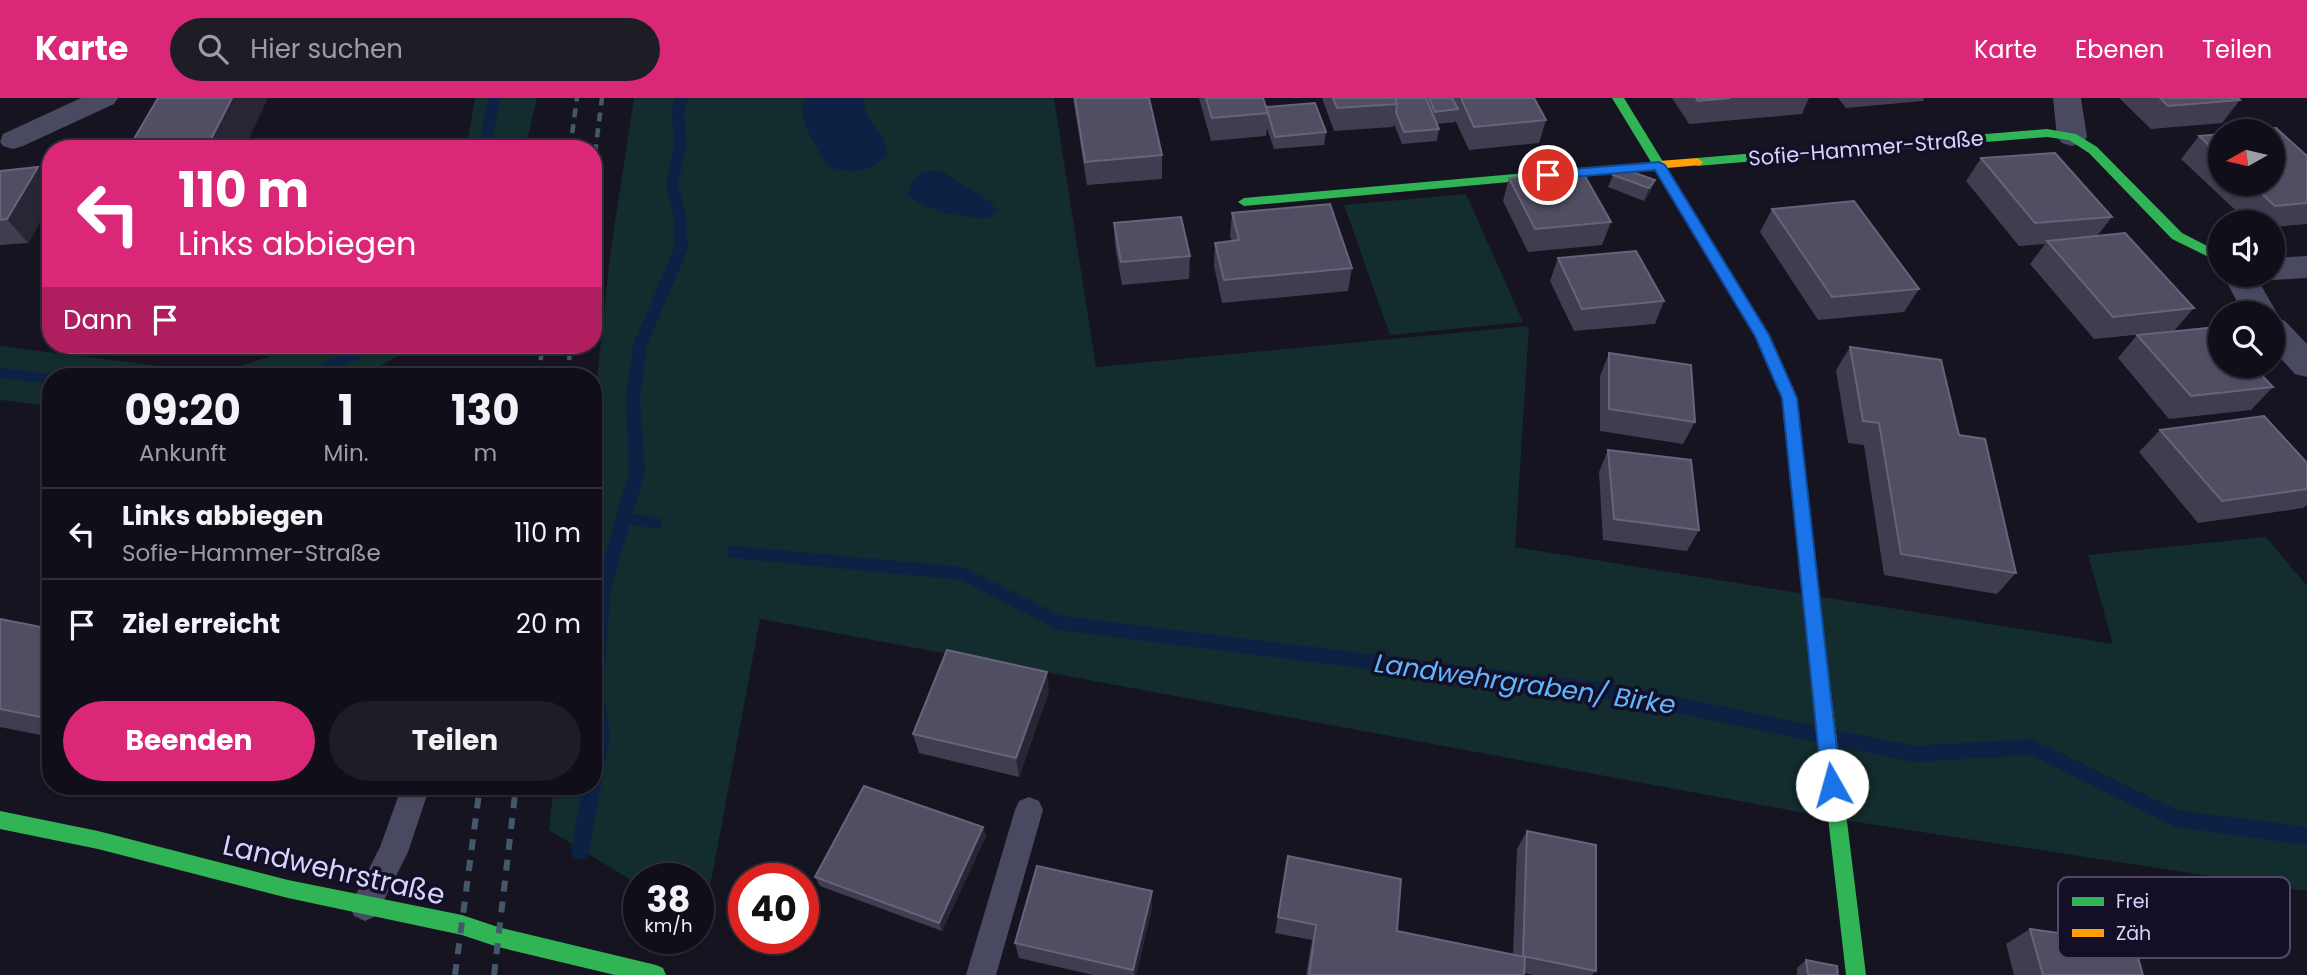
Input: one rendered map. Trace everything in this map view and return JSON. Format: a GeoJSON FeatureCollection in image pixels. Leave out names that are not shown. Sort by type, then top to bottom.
{"type":"FeatureCollection","features":[{"type":"Feature","properties":{"kind":"street"},"geometry":{"type":"LineString","coordinates":[[7,139],[104,98]]}},
{"type":"Feature","properties":{"kind":"street"},"geometry":{"type":"LineString","coordinates":[[1618,98],[1762,335],[1790,398],[1822,711],[1856,975]]}},
{"type":"Feature","properties":{"kind":"street"},"geometry":{"type":"LineString","coordinates":[[2067,98],[2072,136],[2093,150],[2177,236],[2208,252]]}},
{"type":"Feature","properties":{"kind":"street","name":"Sofie-Hammer-Straße"},"geometry":{"type":"LineString","coordinates":[[1244,202],[2048,133],[2072,136]]}},
{"type":"Feature","properties":{"kind":"street"},"geometry":{"type":"LineString","coordinates":[[2285,268],[2307,267]]}},
{"type":"Feature","properties":{"kind":"street"},"geometry":{"type":"LineString","coordinates":[[2285,342],[2307,365]]}},
{"type":"Feature","properties":{"kind":"street","name":"Landwehrstraße"},"geometry":{"type":"LineString","coordinates":[[0,820],[98,840],[288,889],[462,925],[498,937],[656,975]]}},
{"type":"Feature","properties":{"kind":"lane"},"geometry":{"type":"LineString","coordinates":[[365,906],[394,852],[413,795]]}},
{"type":"Feature","properties":{"kind":"lane"},"geometry":{"type":"LineString","coordinates":[[981,975],[1028,810]]}},
{"type":"Feature","properties":{"kind":"green space"},"geometry":{"type":"Polygon","coordinates":[[[475,98],[537,98],[527,140],[468,140],[475,98]]]}},
{"type":"Feature","properties":{"kind":"green space"},"geometry":{"type":"Polygon","coordinates":[[[634,98],[1054,98],[1096,367],[1529,326],[1515,547],[2113,644],[2088,555],[2266,537],[2307,586],[2307,891],[2290,888],[2290,877],[2216,877],[1837,819],[760,619],[714,866],[714,863],[623,863],[623,875],[549,830],[553,795],[602,795],[602,368],[598,368],[600,354],[602,354],[610,255],[634,98]]]}},
{"type":"Feature","properties":{"kind":"green space"},"geometry":{"type":"Polygon","coordinates":[[[1466,194],[1523,322],[1390,335],[1344,205],[1466,194]]]}},
{"type":"Feature","properties":{"kind":"green space"},"geometry":{"type":"Polygon","coordinates":[[[0,346],[42,351],[42,354],[64,354],[167,367],[241,366],[278,354],[401,354],[377,368],[42,368],[42,405],[0,400],[0,346]]]}},
{"type":"Feature","properties":{"kind":"water"},"geometry":{"type":"Polygon","coordinates":[[[804,98],[864,98],[867,113],[883,140],[887,155],[873,166],[860,171],[829,167],[806,125],[803,116],[804,98]]]}},
{"type":"Feature","properties":{"kind":"water"},"geometry":{"type":"Polygon","coordinates":[[[924,171],[941,171],[991,202],[996,211],[989,218],[968,217],[915,201],[907,195],[912,182],[924,171]]]}},
{"type":"Feature","properties":{"kind":"building"},"geometry":{"type":"Polygon","coordinates":[[[158,98],[232,98],[211,140],[133,140],[158,98]]]}},
{"type":"Feature","properties":{"kind":"building"},"geometry":{"type":"Polygon","coordinates":[[[1075,98],[1149,98],[1162,155],[1085,162],[1075,98]]]}},
{"type":"Feature","properties":{"kind":"building"},"geometry":{"type":"Polygon","coordinates":[[[1206,98],[1263,98],[1268,113],[1212,118],[1206,98]]]}},
{"type":"Feature","properties":{"kind":"building"},"geometry":{"type":"Polygon","coordinates":[[[1333,98],[1395,98],[1397,104],[1337,108],[1333,98]]]}},
{"type":"Feature","properties":{"kind":"building"},"geometry":{"type":"Polygon","coordinates":[[[1395,98],[1426,98],[1439,129],[1404,132],[1396,112],[1395,98]]]}},
{"type":"Feature","properties":{"kind":"building"},"geometry":{"type":"Polygon","coordinates":[[[1429,98],[1452,98],[1458,109],[1435,112],[1429,98]]]}},
{"type":"Feature","properties":{"kind":"building"},"geometry":{"type":"Polygon","coordinates":[[[1461,98],[1534,98],[1546,120],[1474,127],[1461,98]]]}},
{"type":"Feature","properties":{"kind":"building"},"geometry":{"type":"Polygon","coordinates":[[[1696,98],[1730,98],[1698,101],[1696,98]]]}},
{"type":"Feature","properties":{"kind":"building"},"geometry":{"type":"Polygon","coordinates":[[[2160,98],[2238,98],[2240,100],[2168,106],[2160,98]]]}},
{"type":"Feature","properties":{"kind":"building"},"geometry":{"type":"Polygon","coordinates":[[[1315,103],[1326,132],[1275,137],[1266,107],[1315,103]]]}},
{"type":"Feature","properties":{"kind":"building"},"geometry":{"type":"Polygon","coordinates":[[[2208,135],[2208,144],[2199,136],[2208,135]]]}},
{"type":"Feature","properties":{"kind":"building"},"geometry":{"type":"Polygon","coordinates":[[[2286,137],[2307,156],[2307,203],[2275,206],[2264,196],[2286,196],[2286,137]]]}},
{"type":"Feature","properties":{"kind":"building"},"geometry":{"type":"Polygon","coordinates":[[[2055,153],[2112,217],[2035,223],[1981,158],[2055,153]]]}},
{"type":"Feature","properties":{"kind":"building"},"geometry":{"type":"Polygon","coordinates":[[[38,167],[7,219],[0,220],[0,171],[38,167]]]}},
{"type":"Feature","properties":{"kind":"building"},"geometry":{"type":"Polygon","coordinates":[[[1618,167],[1655,180],[1649,188],[1613,175],[1618,167]]]}},
{"type":"Feature","properties":{"kind":"building"},"geometry":{"type":"Polygon","coordinates":[[[1582,171],[1611,222],[1535,229],[1509,178],[1582,171]]]}},
{"type":"Feature","properties":{"kind":"building"},"geometry":{"type":"Polygon","coordinates":[[[1854,201],[1919,289],[1832,297],[1772,209],[1854,201]]]}},
{"type":"Feature","properties":{"kind":"building"},"geometry":{"type":"Polygon","coordinates":[[[1330,204],[1352,268],[1224,280],[1215,243],[1239,240],[1232,213],[1330,204]]]}},
{"type":"Feature","properties":{"kind":"building"},"geometry":{"type":"Polygon","coordinates":[[[1181,217],[1190,256],[1121,262],[1114,223],[1181,217]]]}},
{"type":"Feature","properties":{"kind":"building"},"geometry":{"type":"Polygon","coordinates":[[[2125,233],[2194,308],[2113,317],[2047,241],[2125,233]]]}},
{"type":"Feature","properties":{"kind":"building"},"geometry":{"type":"Polygon","coordinates":[[[1636,251],[1664,301],[1582,309],[1558,258],[1636,251]]]}},
{"type":"Feature","properties":{"kind":"building"},"geometry":{"type":"Polygon","coordinates":[[[2208,328],[2208,378],[2264,378],[2273,387],[2191,396],[2137,335],[2208,328]]]}},
{"type":"Feature","properties":{"kind":"building"},"geometry":{"type":"Polygon","coordinates":[[[1850,347],[1941,360],[1959,435],[1985,439],[2016,573],[1901,554],[1879,423],[1863,421],[1850,347]]]}},
{"type":"Feature","properties":{"kind":"building"},"geometry":{"type":"Polygon","coordinates":[[[1609,353],[1691,365],[1695,422],[1609,409],[1609,353]]]}},
{"type":"Feature","properties":{"kind":"building"},"geometry":{"type":"Polygon","coordinates":[[[2264,416],[2307,463],[2307,489],[2222,501],[2160,430],[2264,416]]]}},
{"type":"Feature","properties":{"kind":"building"},"geometry":{"type":"Polygon","coordinates":[[[1608,450],[1691,460],[1699,530],[1614,519],[1608,450]]]}},
{"type":"Feature","properties":{"kind":"building"},"geometry":{"type":"Polygon","coordinates":[[[0,619],[42,627],[42,717],[0,709],[0,619]]]}},
{"type":"Feature","properties":{"kind":"building"},"geometry":{"type":"Polygon","coordinates":[[[947,650],[1047,672],[1016,758],[913,734],[947,650]]]}},
{"type":"Feature","properties":{"kind":"building"},"geometry":{"type":"Polygon","coordinates":[[[864,786],[983,827],[939,923],[819,878],[819,870],[864,786]]]}},
{"type":"Feature","properties":{"kind":"building"},"geometry":{"type":"Polygon","coordinates":[[[1527,831],[1596,845],[1596,971],[1523,956],[1527,831]]]}},
{"type":"Feature","properties":{"kind":"building"},"geometry":{"type":"Polygon","coordinates":[[[1288,856],[1401,879],[1397,931],[1525,957],[1524,975],[1309,975],[1316,925],[1278,917],[1288,856]]]}},
{"type":"Feature","properties":{"kind":"building"},"geometry":{"type":"Polygon","coordinates":[[[1037,866],[1152,891],[1133,970],[1015,943],[1037,866]]]}},
{"type":"Feature","properties":{"kind":"building"},"geometry":{"type":"Polygon","coordinates":[[[2030,929],[2058,933],[2058,958],[2138,958],[2143,975],[2043,975],[2030,929]]]}},
{"type":"Feature","properties":{"kind":"building"},"geometry":{"type":"Polygon","coordinates":[[[1806,960],[1837,966],[1838,975],[1808,975],[1806,960]]]}},
{"type":"Feature","properties":{"kind":"waterway","name":"Landwehrgraben/ Birke"},"geometry":{"type":"LineString","coordinates":[[487,140],[494,98]]}},
{"type":"Feature","properties":{"kind":"waterway","name":"Landwehrgraben/ Birke"},"geometry":{"type":"LineString","coordinates":[[602,599],[637,472],[633,398],[640,345],[681,249],[679,213],[672,184],[680,146],[678,110],[682,98]]}},
{"type":"Feature","properties":{"kind":"waterway","name":"Landwehrgraben/ Birke"},"geometry":{"type":"LineString","coordinates":[[324,368],[356,354]]}},
{"type":"Feature","properties":{"kind":"waterway","name":"Landwehrgraben/ Birke"},"geometry":{"type":"LineString","coordinates":[[0,373],[42,378]]}},
{"type":"Feature","properties":{"kind":"waterway","name":"Landwehrgraben/ Birke"},"geometry":{"type":"LineString","coordinates":[[624,517],[654,523]]}},
{"type":"Feature","properties":{"kind":"waterway","name":"Landwehrgraben/ Birke"},"geometry":{"type":"LineString","coordinates":[[734,552],[963,574],[1059,623],[1613,692],[1914,754],[2032,747],[2175,818],[2307,836]]}},
{"type":"Feature","properties":{"kind":"waterway","name":"Landwehrgraben/ Birke"},"geometry":{"type":"LineString","coordinates":[[580,851],[590,795]]}},
{"type":"Feature","properties":{"kind":"railway"},"geometry":{"type":"LineString","coordinates":[[571,140],[577,98]]}},
{"type":"Feature","properties":{"kind":"railway"},"geometry":{"type":"LineString","coordinates":[[597,140],[602,98]]}},
{"type":"Feature","properties":{"kind":"railway"},"geometry":{"type":"LineString","coordinates":[[539,368],[542,354]]}},
{"type":"Feature","properties":{"kind":"railway"},"geometry":{"type":"LineString","coordinates":[[568,368],[570,354]]}},
{"type":"Feature","properties":{"kind":"railway"},"geometry":{"type":"LineString","coordinates":[[455,975],[479,795]]}},
{"type":"Feature","properties":{"kind":"railway"},"geometry":{"type":"LineString","coordinates":[[494,975],[515,795]]}},
{"type":"Feature","properties":{"kind":"traffic: fast"},"geometry":{"type":"LineString","coordinates":[[1244,202],[1659,165],[1618,98]]}},
{"type":"Feature","properties":{"kind":"traffic: fast"},"geometry":{"type":"LineString","coordinates":[[1697,162],[2047,133],[2072,137],[2093,150],[2177,236],[2208,252]]}},
{"type":"Feature","properties":{"kind":"traffic: fast"},"geometry":{"type":"LineString","coordinates":[[1806,555],[1856,975]]}},
{"type":"Feature","properties":{"kind":"traffic: fast"},"geometry":{"type":"LineString","coordinates":[[0,820],[98,840],[288,889],[462,925],[498,937],[656,975]]}},
{"type":"Feature","properties":{"kind":"traffic: slow"},"geometry":{"type":"LineString","coordinates":[[1697,162],[1659,165],[1762,335],[1790,398],[1806,555]]}},
{"type":"Feature","properties":{"kind":"route"},"geometry":{"type":"LineString","coordinates":[[1548,175],[1659,165],[1762,335],[1790,398],[1815,648],[1832,785]]}}]}
